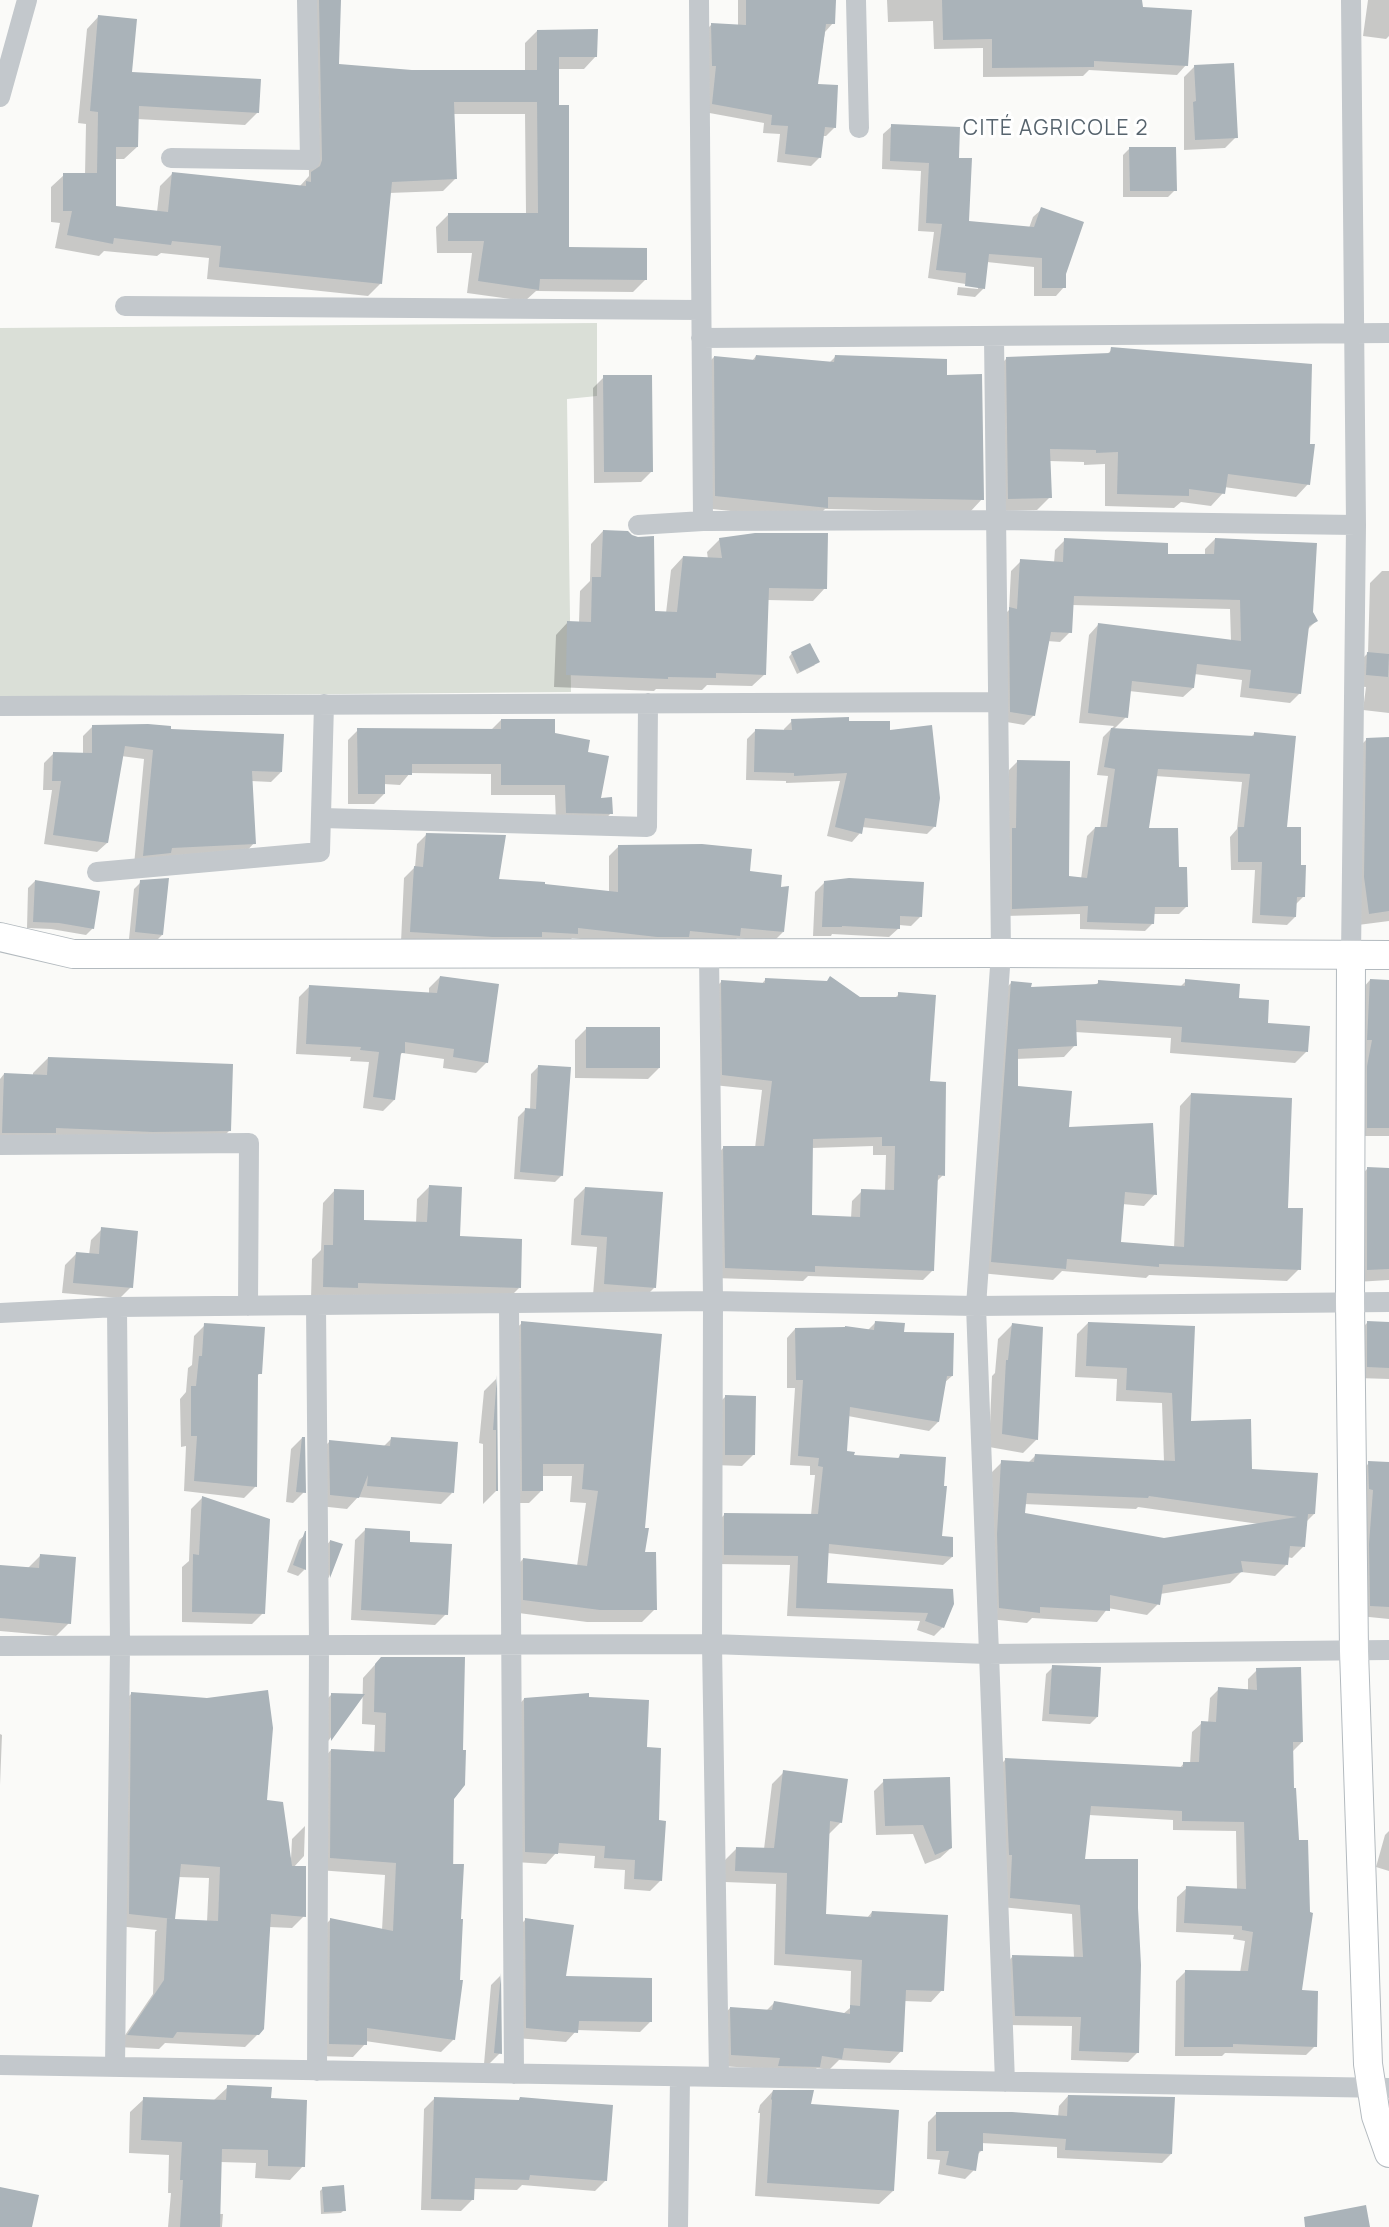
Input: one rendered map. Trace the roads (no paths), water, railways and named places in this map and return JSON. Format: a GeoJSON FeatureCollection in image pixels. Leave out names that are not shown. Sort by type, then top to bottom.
{"type":"FeatureCollection","features":[{"type":"Feature","properties":{"kind":"main road"},"geometry":{"type":"LineString","coordinates":[[1,941],[74,954],[1389,955]]}},
{"type":"Feature","properties":{"kind":"main road"},"geometry":{"type":"LineString","coordinates":[[1351,956],[1350,1302],[1354,1651],[1368,2064],[1380,2088],[1376,2116],[1389,2153]]}},
{"type":"Feature","properties":{"kind":"street"},"geometry":{"type":"LineString","coordinates":[[0,97],[27,0]]}},
{"type":"Feature","properties":{"kind":"street"},"geometry":{"type":"LineString","coordinates":[[171,158],[310,160],[306,0]]}},
{"type":"Feature","properties":{"kind":"street"},"geometry":{"type":"LineString","coordinates":[[699,0],[703,521]]}},
{"type":"Feature","properties":{"kind":"street"},"geometry":{"type":"LineString","coordinates":[[856,0],[860,128]]}},
{"type":"Feature","properties":{"kind":"street"},"geometry":{"type":"LineString","coordinates":[[1351,0],[1356,525],[1351,956]]}},
{"type":"Feature","properties":{"kind":"street"},"geometry":{"type":"LineString","coordinates":[[125,306],[701,310]]}},
{"type":"Feature","properties":{"kind":"street"},"geometry":{"type":"LineString","coordinates":[[701,338],[1389,333]]}},
{"type":"Feature","properties":{"kind":"street"},"geometry":{"type":"LineString","coordinates":[[994,336],[1000,953],[976,1306],[987,1654],[1005,2082]]}},
{"type":"Feature","properties":{"kind":"street"},"geometry":{"type":"LineString","coordinates":[[638,525],[703,521],[996,520],[1356,525]]}},
{"type":"Feature","properties":{"kind":"street"},"geometry":{"type":"LineString","coordinates":[[0,706],[998,702]]}},
{"type":"Feature","properties":{"kind":"street"},"geometry":{"type":"LineString","coordinates":[[322,818],[647,827],[648,703]]}},
{"type":"Feature","properties":{"kind":"street"},"geometry":{"type":"LineString","coordinates":[[97,872],[320,852],[324,704]]}},
{"type":"Feature","properties":{"kind":"street"},"geometry":{"type":"LineString","coordinates":[[709,953],[713,1301],[711,1644],[719,2077]]}},
{"type":"Feature","properties":{"kind":"street"},"geometry":{"type":"LineString","coordinates":[[0,1145],[249,1143],[248,1306]]}},
{"type":"Feature","properties":{"kind":"street"},"geometry":{"type":"LineString","coordinates":[[0,1313],[117,1307],[713,1301],[976,1306],[1389,1302]]}},
{"type":"Feature","properties":{"kind":"street"},"geometry":{"type":"LineString","coordinates":[[509,1303],[514,2074]]}},
{"type":"Feature","properties":{"kind":"street"},"geometry":{"type":"LineString","coordinates":[[316,1305],[319,1645],[317,2071]]}},
{"type":"Feature","properties":{"kind":"street"},"geometry":{"type":"LineString","coordinates":[[115,2067],[120,1646],[117,1307]]}},
{"type":"Feature","properties":{"kind":"street"},"geometry":{"type":"LineString","coordinates":[[0,1646],[711,1644],[987,1654],[1389,1650]]}},
{"type":"Feature","properties":{"kind":"street"},"geometry":{"type":"LineString","coordinates":[[0,2065],[1380,2088]]}},
{"type":"Feature","properties":{"kind":"street"},"geometry":{"type":"LineString","coordinates":[[678,2227],[680,2077]]}},
{"type":"Feature","properties":{"kind":"district","name":"CITÉ AGRICOLE 2"},"geometry":{"type":"Point","coordinates":[1056,129]}}]}
